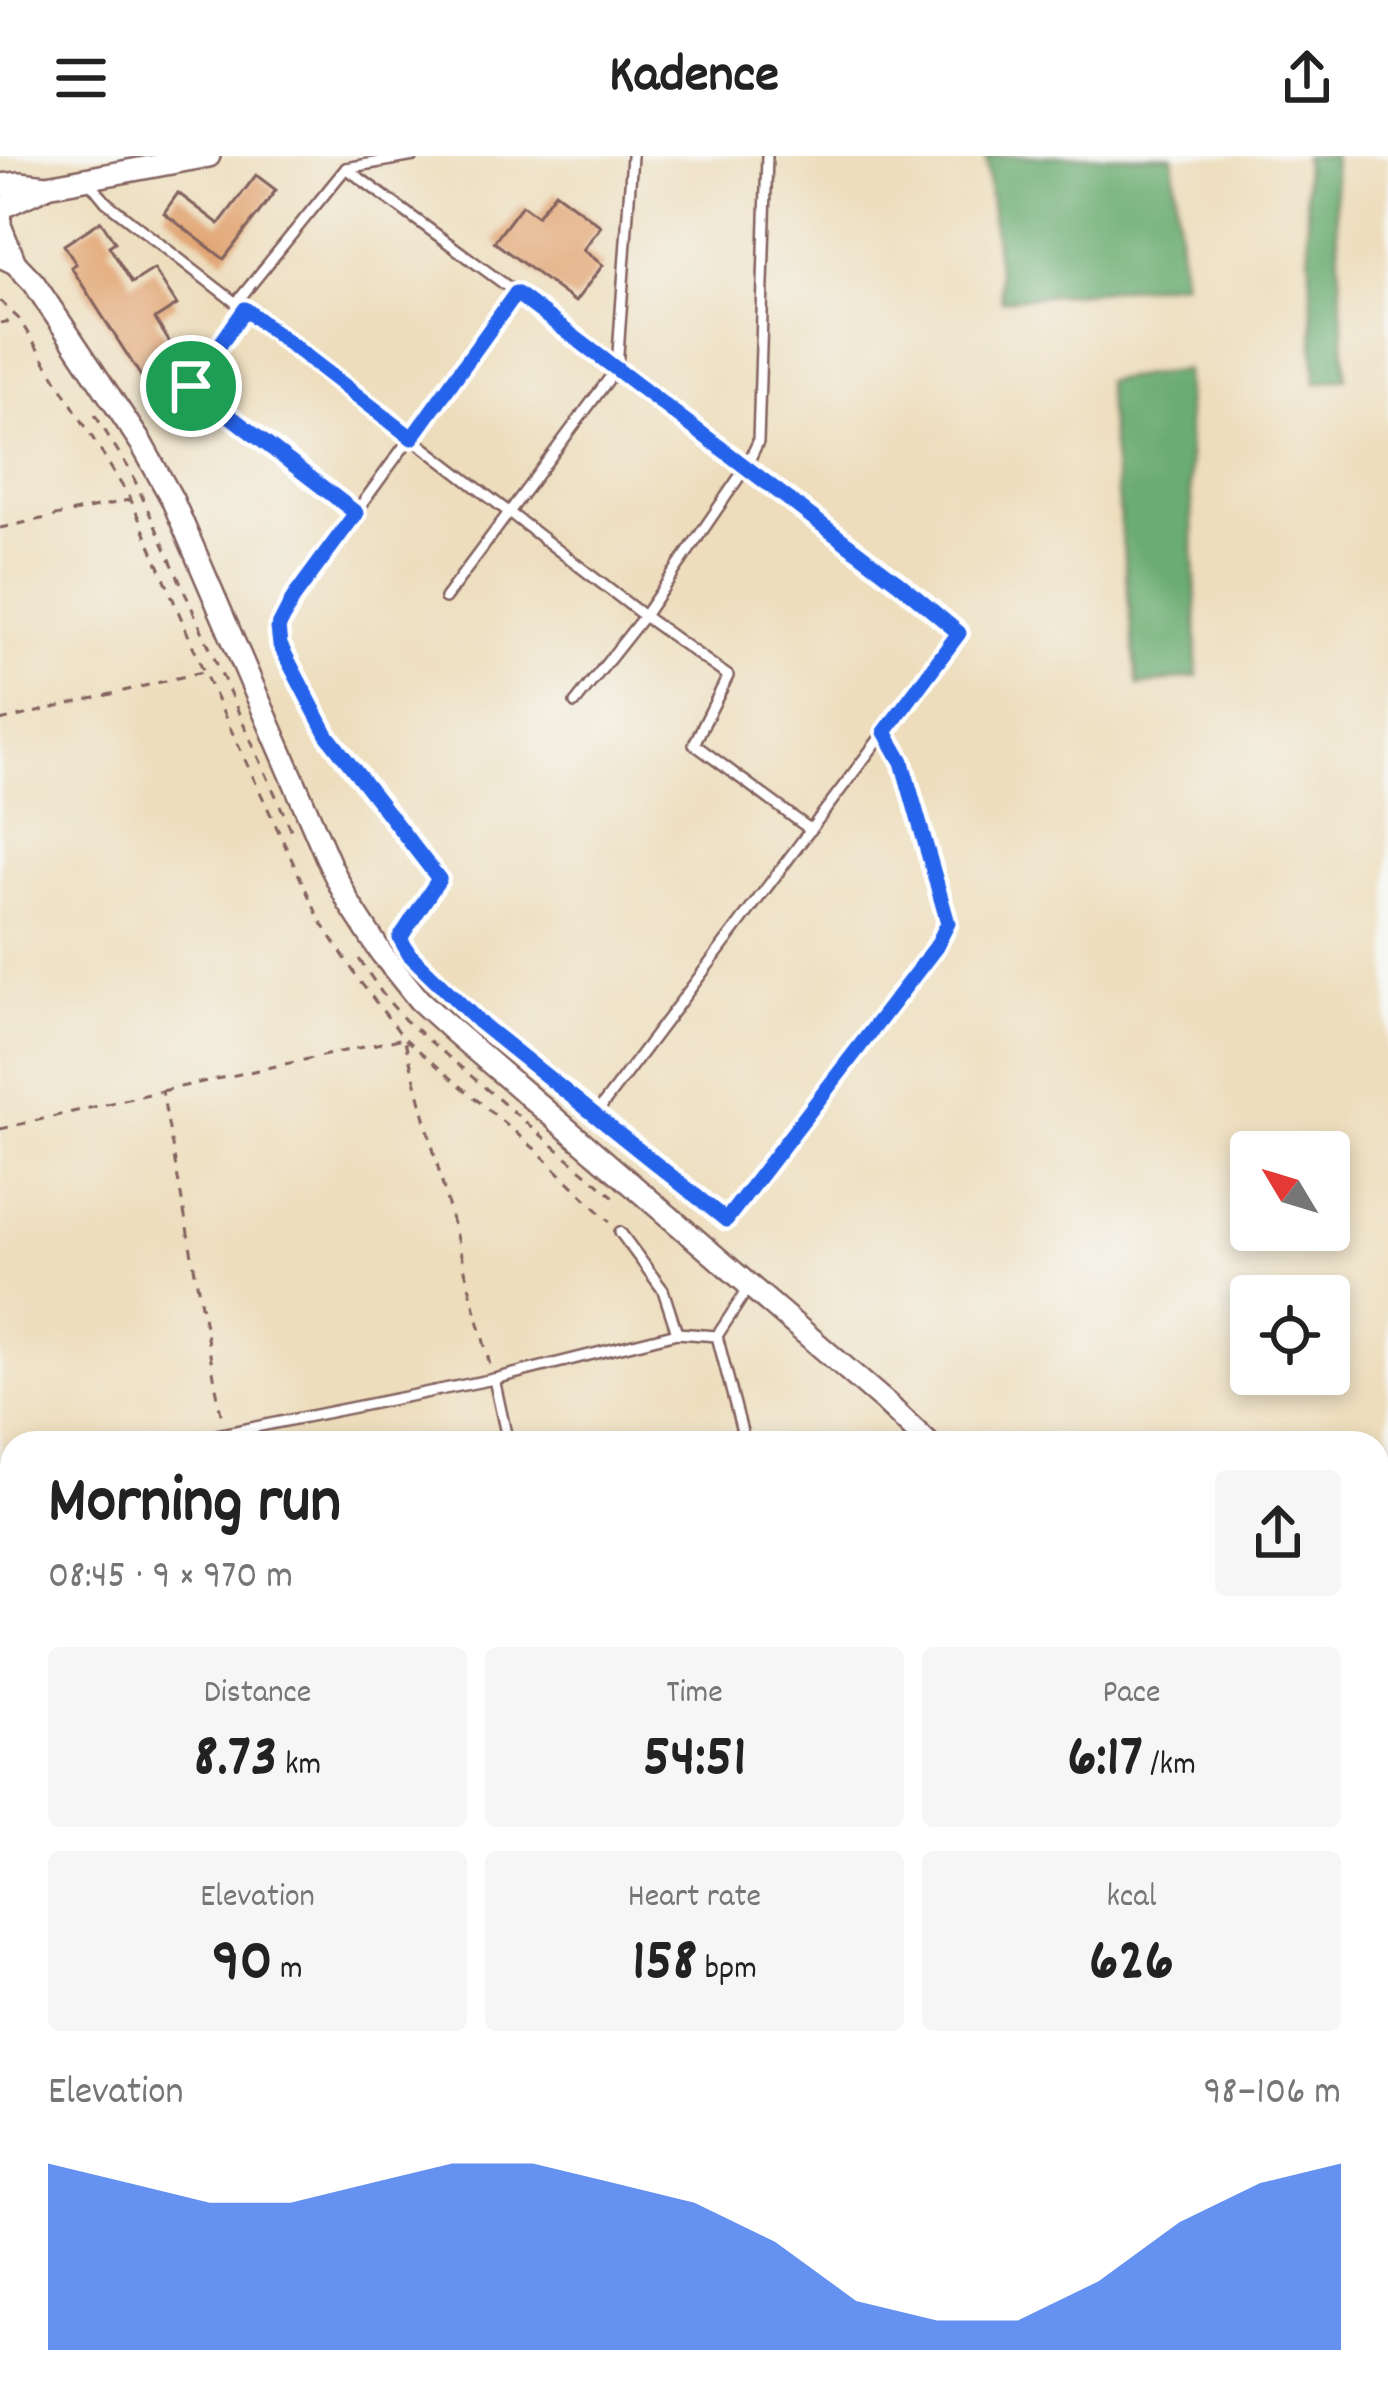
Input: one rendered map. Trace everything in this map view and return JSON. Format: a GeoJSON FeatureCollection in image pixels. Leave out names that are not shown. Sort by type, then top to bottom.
{"type":"FeatureCollection","features":[{"type":"Feature","properties":{"kind":"street"},"geometry":{"type":"LineString","coordinates":[[208,156],[47,186],[20,183],[1,203],[0,225],[8,260],[34,283],[71,335],[172,499],[349,903],[419,1000],[915,1431]]}},
{"type":"Feature","properties":{"kind":"lane"},"geometry":{"type":"LineString","coordinates":[[356,513],[191,386],[241,306],[346,168],[414,156]]}},
{"type":"Feature","properties":{"kind":"lane"},"geometry":{"type":"LineString","coordinates":[[445,598],[617,368],[632,156]]}},
{"type":"Feature","properties":{"kind":"lane"},"geometry":{"type":"LineString","coordinates":[[575,703],[644,616],[758,442],[767,156]]}},
{"type":"Feature","properties":{"kind":"lane"},"geometry":{"type":"LineString","coordinates":[[346,168],[617,368],[959,633],[595,1115]]}},
{"type":"Feature","properties":{"kind":"lane"},"geometry":{"type":"LineString","coordinates":[[88,180],[106,202],[728,676],[694,744],[811,830]]}},
{"type":"Feature","properties":{"kind":"lane"},"geometry":{"type":"LineString","coordinates":[[516,293],[294,597],[278,628],[280,645],[327,735],[439,879],[400,938],[409,954],[479,1022],[726,1220],[936,947],[948,923],[902,762],[885,732]]}},
{"type":"Feature","properties":{"kind":"lane"},"geometry":{"type":"LineString","coordinates":[[620,1232],[663,1290],[677,1333]]}},
{"type":"Feature","properties":{"kind":"lane"},"geometry":{"type":"LineString","coordinates":[[742,1431],[717,1336],[750,1286]]}},
{"type":"Feature","properties":{"kind":"lane"},"geometry":{"type":"LineString","coordinates":[[257,1431],[677,1333],[717,1336]]}},
{"type":"Feature","properties":{"kind":"lane"},"geometry":{"type":"LineString","coordinates":[[494,1379],[505,1431]]}},
{"type":"Feature","properties":{"kind":"path"},"geometry":{"type":"LineString","coordinates":[[0,323],[19,319]]}},
{"type":"Feature","properties":{"kind":"path"},"geometry":{"type":"LineString","coordinates":[[0,528],[131,500]]}},
{"type":"Feature","properties":{"kind":"path"},"geometry":{"type":"LineString","coordinates":[[0,722],[204,672]]}},
{"type":"Feature","properties":{"kind":"path"},"geometry":{"type":"LineString","coordinates":[[0,1129],[404,1038],[494,1379]]}},
{"type":"Feature","properties":{"kind":"path"},"geometry":{"type":"LineString","coordinates":[[162,1091],[224,1431]]}},
{"type":"Feature","properties":{"kind":"green space"},"geometry":{"type":"Polygon","coordinates":[[[986,156],[1173,156],[1183,282],[1001,300],[986,156]]]}},
{"type":"Feature","properties":{"kind":"green space"},"geometry":{"type":"Polygon","coordinates":[[[1304,156],[1333,156],[1346,378],[1316,383],[1304,156]]]}},
{"type":"Feature","properties":{"kind":"green space"},"geometry":{"type":"Polygon","coordinates":[[[1185,370],[1197,676],[1138,686],[1105,381],[1185,370]]]}},
{"type":"Feature","properties":{"kind":"building"},"geometry":{"type":"Polygon","coordinates":[[[256,175],[276,190],[224,259],[164,213],[178,193],[219,224],[256,175]]]}},
{"type":"Feature","properties":{"kind":"building"},"geometry":{"type":"Polygon","coordinates":[[[555,192],[601,226],[583,250],[603,265],[575,302],[494,242],[522,205],[537,216],[555,192]]]}},
{"type":"Feature","properties":{"kind":"building"},"geometry":{"type":"Polygon","coordinates":[[[101,221],[115,242],[109,246],[132,283],[154,269],[177,305],[155,319],[187,370],[151,392],[71,267],[76,264],[64,245],[101,221]]]}},
{"type":"Feature","properties":{"kind":"route"},"geometry":{"type":"LineString","coordinates":[[516,293],[959,633],[885,732],[902,762],[948,923],[936,947],[726,1220],[479,1022],[409,954],[400,938],[439,879],[327,735],[280,645],[278,628],[294,597],[356,513],[191,386],[245,309],[412,438],[516,293]]}}]}
